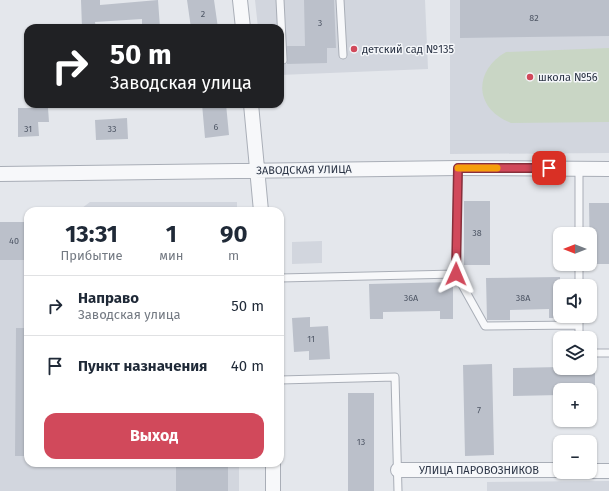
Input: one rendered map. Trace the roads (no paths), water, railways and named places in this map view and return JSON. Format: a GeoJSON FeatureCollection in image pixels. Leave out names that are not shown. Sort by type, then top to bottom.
{"type":"FeatureCollection","features":[{"type":"Feature","properties":{"kind":"street"},"geometry":{"type":"LineString","coordinates":[[240,0],[243,24]]}},
{"type":"Feature","properties":{"kind":"street"},"geometry":{"type":"LineString","coordinates":[[251,108],[261,207]]}},
{"type":"Feature","properties":{"kind":"street","name":"ЗАВОДСКАЯ УЛИЦА"},"geometry":{"type":"LineString","coordinates":[[0,174],[458,168],[609,169]]}},
{"type":"Feature","properties":{"kind":"street"},"geometry":{"type":"LineString","coordinates":[[273,467],[273,491]]}},
{"type":"Feature","properties":{"kind":"street","name":"УЛИЦА ПАРОВОЗНИКОВ"},"geometry":{"type":"LineString","coordinates":[[398,470],[553,470]]}},
{"type":"Feature","properties":{"kind":"street"},"geometry":{"type":"LineString","coordinates":[[597,471],[609,471]]}},
{"type":"Feature","properties":{"kind":"lane"},"geometry":{"type":"LineString","coordinates":[[280,0],[281,24]]}},
{"type":"Feature","properties":{"kind":"lane"},"geometry":{"type":"LineString","coordinates":[[340,0],[343,55]]}},
{"type":"Feature","properties":{"kind":"lane"},"geometry":{"type":"LineString","coordinates":[[458,168],[456,274],[485,326],[579,325],[579,331]]}},
{"type":"Feature","properties":{"kind":"lane"},"geometry":{"type":"LineString","coordinates":[[579,169],[579,227]]}},
{"type":"Feature","properties":{"kind":"lane"},"geometry":{"type":"LineString","coordinates":[[284,278],[456,274]]}},
{"type":"Feature","properties":{"kind":"lane"},"geometry":{"type":"LineString","coordinates":[[597,353],[609,353]]}},
{"type":"Feature","properties":{"kind":"lane"},"geometry":{"type":"LineString","coordinates":[[284,380],[395,377],[398,491]]}},
{"type":"Feature","properties":{"kind":"place","name":"детский сад №135"},"geometry":{"type":"Point","coordinates":[354,49]}},
{"type":"Feature","properties":{"kind":"place","name":"школа №56"},"geometry":{"type":"Point","coordinates":[530,77]}}]}
